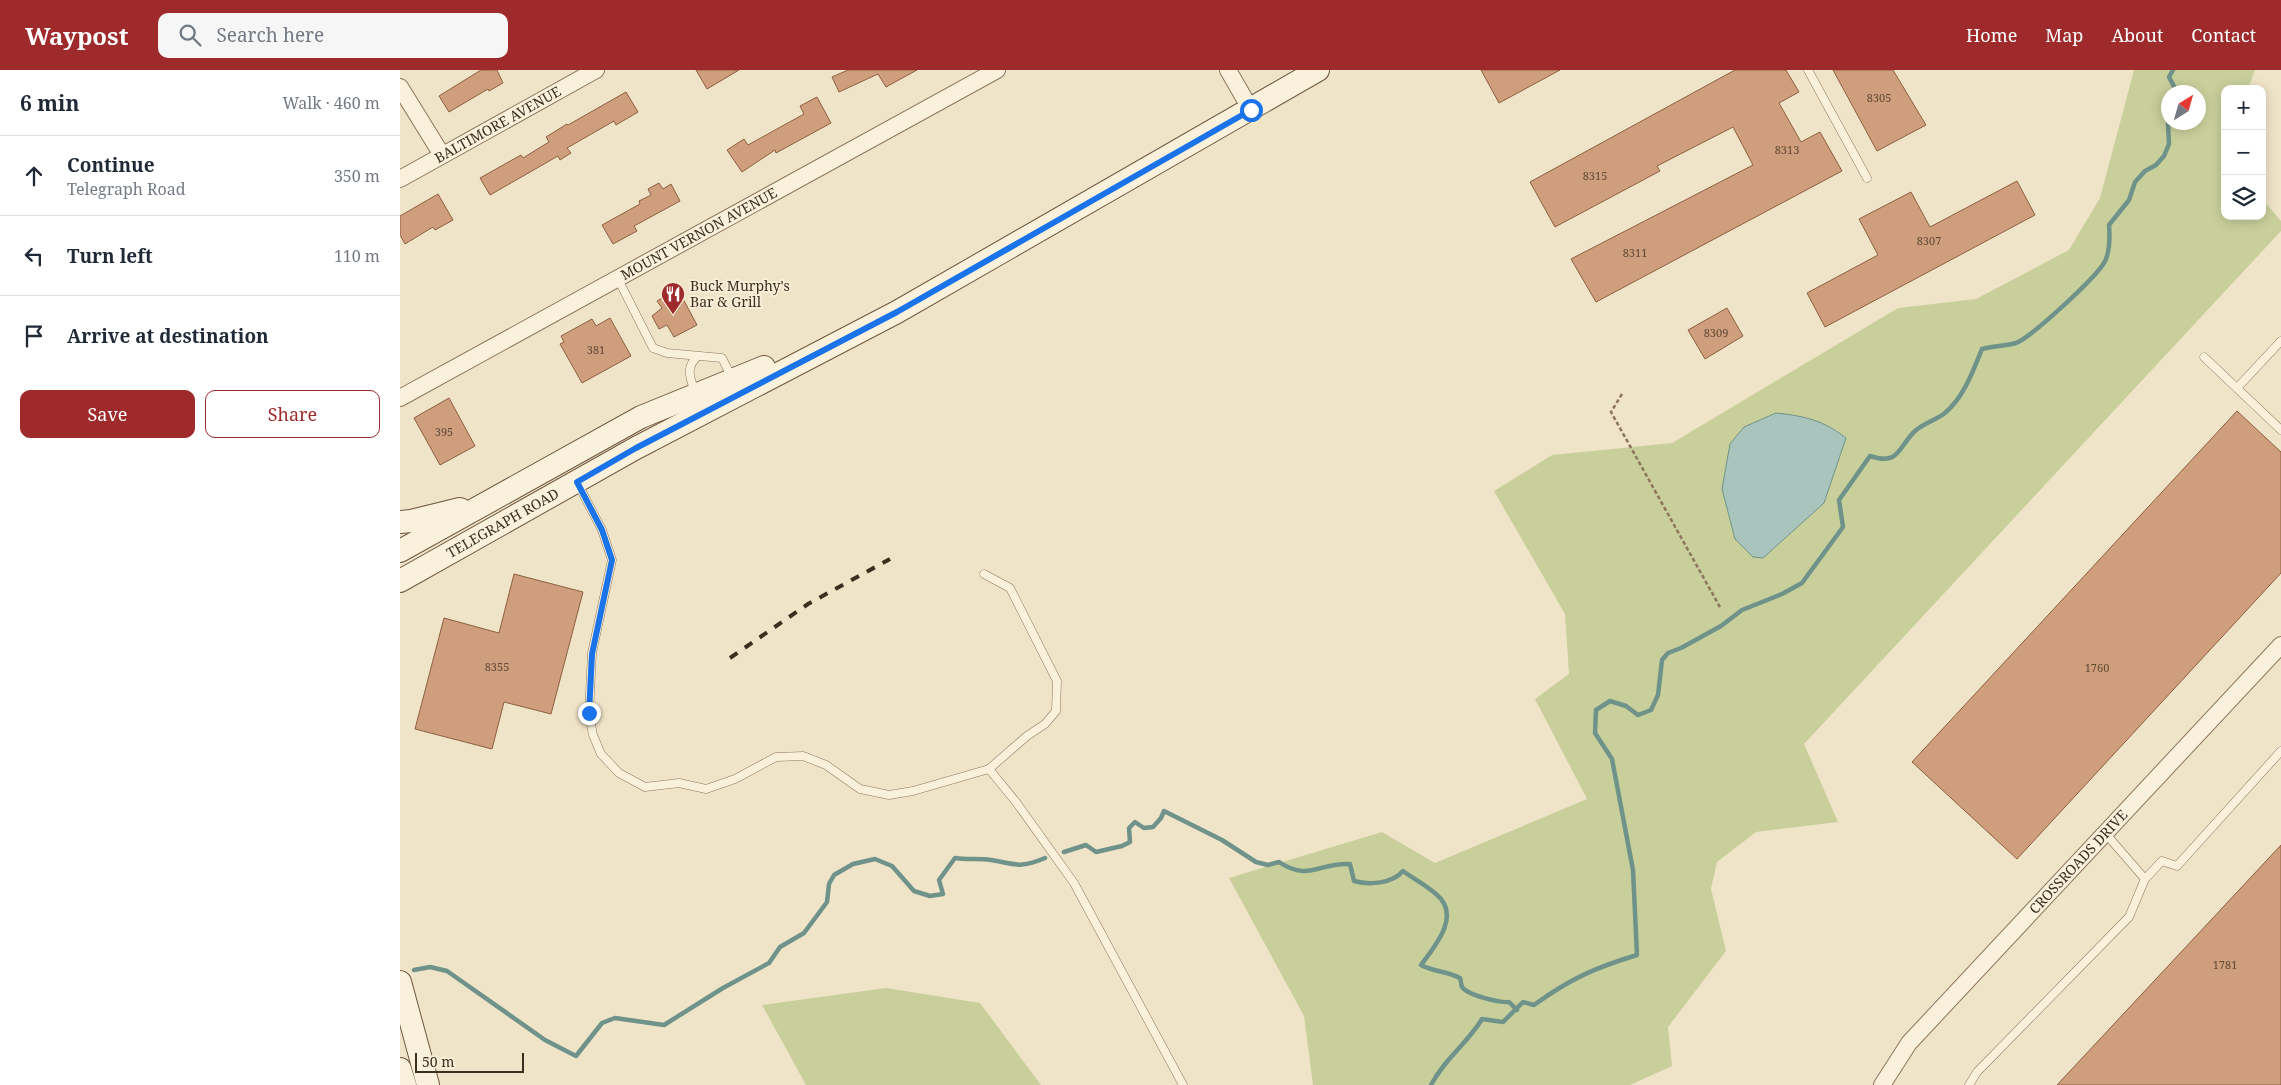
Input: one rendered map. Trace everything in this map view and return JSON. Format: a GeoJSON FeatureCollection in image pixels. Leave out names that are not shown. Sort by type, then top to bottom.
{"type":"FeatureCollection","features":[{"type":"Feature","properties":{"kind":"main road","name":"TELEGRAPH ROAD"},"geometry":{"type":"LineString","coordinates":[[400,581],[645,444],[897,312],[1318,70]]}},
{"type":"Feature","properties":{"kind":"main road","name":"TELEGRAPH ROAD"},"geometry":{"type":"LineString","coordinates":[[400,551],[641,417],[897,312]]}},
{"type":"Feature","properties":{"kind":"main road"},"geometry":{"type":"LineString","coordinates":[[400,522],[411,522],[492,501]]}},
{"type":"Feature","properties":{"kind":"main road"},"geometry":{"type":"LineString","coordinates":[[400,596],[452,552]]}},
{"type":"Feature","properties":{"kind":"main road"},"geometry":{"type":"LineString","coordinates":[[400,982],[428,1085]]}},
{"type":"Feature","properties":{"kind":"main road"},"geometry":{"type":"LineString","coordinates":[[400,1069],[405,1085]]}},
{"type":"Feature","properties":{"kind":"street","name":"BALTIMORE AVENUE"},"geometry":{"type":"LineString","coordinates":[[400,179],[596,70]]}},
{"type":"Feature","properties":{"kind":"street","name":"MOUNT VERNON AVENUE"},"geometry":{"type":"LineString","coordinates":[[400,398],[997,70]]}},
{"type":"Feature","properties":{"kind":"street"},"geometry":{"type":"LineString","coordinates":[[1231,71],[1251,110]]}},
{"type":"Feature","properties":{"kind":"street"},"geometry":{"type":"LineString","coordinates":[[400,87],[442,155]]}},
{"type":"Feature","properties":{"kind":"street","name":"CROSSROADS DRIVE"},"geometry":{"type":"LineString","coordinates":[[1882,1085],[1909,1044],[2281,645]]}},
{"type":"Feature","properties":{"kind":"lane"},"geometry":{"type":"LineString","coordinates":[[1808,70],[1868,178]]}},
{"type":"Feature","properties":{"kind":"lane"},"geometry":{"type":"LineString","coordinates":[[618,278],[653,348],[667,353],[722,358],[733,380]]}},
{"type":"Feature","properties":{"kind":"lane"},"geometry":{"type":"LineString","coordinates":[[2237,388],[2281,341]]}},
{"type":"Feature","properties":{"kind":"lane"},"geometry":{"type":"LineString","coordinates":[[696,395],[689,376],[689,366],[698,356]]}},
{"type":"Feature","properties":{"kind":"lane"},"geometry":{"type":"LineString","coordinates":[[2204,357],[2281,430]]}},
{"type":"Feature","properties":{"kind":"lane"},"geometry":{"type":"LineString","coordinates":[[577,482],[602,530],[612,560],[592,654],[589,713],[592,735],[601,754],[619,774],[645,787],[679,783],[706,789],[735,779],[776,757],[803,756],[826,766],[860,790],[889,795],[913,791],[989,769],[1027,736],[1045,724],[1056,711],[1057,681],[1010,588],[984,574]]}},
{"type":"Feature","properties":{"kind":"lane"},"geometry":{"type":"LineString","coordinates":[[1968,1085],[1977,1072],[2129,917],[2146,879],[2162,861],[2177,866],[2281,751]]}},
{"type":"Feature","properties":{"kind":"lane"},"geometry":{"type":"LineString","coordinates":[[989,769],[1016,802],[1074,883],[1183,1085]]}},
{"type":"Feature","properties":{"kind":"lane"},"geometry":{"type":"LineString","coordinates":[[2105,833],[2146,879]]}},
{"type":"Feature","properties":{"kind":"path"},"geometry":{"type":"LineString","coordinates":[[1622,394],[1611,412],[1721,609]]}},
{"type":"Feature","properties":{"kind":"green space"},"geometry":{"type":"Polygon","coordinates":[[[2134,70],[2255,70],[2249,85],[2221,85],[2221,220],[2266,220],[2266,204],[2281,221],[2281,231],[1804,744],[1838,822],[1756,832],[1717,862],[1711,889],[1726,951],[1668,1027],[1672,1066],[1630,1085],[1313,1085],[1304,1016],[1229,878],[1382,832],[1435,863],[1587,799],[1535,699],[1569,674],[1565,614],[1494,491],[1552,455],[1672,443],[1898,308],[1976,299],[2069,250],[2100,198],[2134,70]]]}},
{"type":"Feature","properties":{"kind":"green space"},"geometry":{"type":"Polygon","coordinates":[[[886,988],[980,1003],[1041,1085],[806,1085],[762,1005],[886,988]]]}},
{"type":"Feature","properties":{"kind":"water"},"geometry":{"type":"Polygon","coordinates":[[[1776,413],[1813,420],[1829,427],[1846,438],[1824,503],[1763,558],[1753,557],[1735,539],[1722,489],[1730,444],[1744,427],[1776,413]]]}},
{"type":"Feature","properties":{"kind":"building"},"geometry":{"type":"Polygon","coordinates":[[[481,70],[497,70],[503,83],[489,91],[488,89],[449,112],[439,96],[481,70]]]}},
{"type":"Feature","properties":{"kind":"building"},"geometry":{"type":"Polygon","coordinates":[[[696,70],[739,70],[707,89],[696,70]]]}},
{"type":"Feature","properties":{"kind":"building"},"geometry":{"type":"Polygon","coordinates":[[[848,70],[917,70],[886,87],[878,74],[839,92],[832,77],[848,70]]]}},
{"type":"Feature","properties":{"kind":"building"},"geometry":{"type":"Polygon","coordinates":[[[1481,70],[1560,70],[1499,103],[1481,70]]]}},
{"type":"Feature","properties":{"kind":"building"},"geometry":{"type":"Polygon","coordinates":[[[1735,70],[1786,70],[1799,92],[1779,103],[1801,142],[1820,132],[1842,171],[1596,302],[1571,259],[1753,165],[1733,127],[1657,166],[1660,171],[1555,227],[1530,182],[1735,70]]]}},
{"type":"Feature","properties":{"kind":"building"},"geometry":{"type":"Polygon","coordinates":[[[1833,70],[1893,70],[1926,125],[1877,151],[1833,70]]]}},
{"type":"Feature","properties":{"kind":"building"},"geometry":{"type":"Polygon","coordinates":[[[626,92],[638,112],[616,125],[614,121],[567,148],[571,153],[560,160],[558,156],[490,195],[480,178],[521,155],[523,158],[549,142],[546,137],[626,92]]]}},
{"type":"Feature","properties":{"kind":"building"},"geometry":{"type":"Polygon","coordinates":[[[817,97],[831,123],[776,153],[775,150],[742,172],[727,150],[744,139],[748,145],[804,114],[800,106],[817,97]]]}},
{"type":"Feature","properties":{"kind":"building"},"geometry":{"type":"Polygon","coordinates":[[[2017,181],[2035,215],[1825,327],[1807,293],[1878,255],[1859,219],[1911,192],[1930,227],[2017,181]]]}},
{"type":"Feature","properties":{"kind":"building"},"geometry":{"type":"Polygon","coordinates":[[[659,183],[663,189],[671,184],[680,201],[634,226],[637,231],[613,244],[602,225],[640,204],[639,201],[651,195],[648,189],[659,183]]]}},
{"type":"Feature","properties":{"kind":"building"},"geometry":{"type":"Polygon","coordinates":[[[438,194],[453,220],[435,230],[433,227],[405,244],[400,235],[400,216],[438,194]]]}},
{"type":"Feature","properties":{"kind":"building","name":"Buck Murphy's Bar & Grill"},"geometry":{"type":"Polygon","coordinates":[[[673,292],[676,298],[681,295],[697,325],[674,337],[667,325],[659,329],[652,316],[662,308],[657,301],[673,292]]]}},
{"type":"Feature","properties":{"kind":"building"},"geometry":{"type":"Polygon","coordinates":[[[1727,308],[1743,336],[1705,359],[1688,330],[1727,308]]]}},
{"type":"Feature","properties":{"kind":"building"},"geometry":{"type":"Polygon","coordinates":[[[610,318],[631,356],[582,383],[560,344],[564,342],[561,336],[592,319],[596,326],[610,318]]]}},
{"type":"Feature","properties":{"kind":"building"},"geometry":{"type":"Polygon","coordinates":[[[449,398],[475,446],[440,465],[414,418],[449,398]]]}},
{"type":"Feature","properties":{"kind":"building"},"geometry":{"type":"Polygon","coordinates":[[[2237,411],[2281,452],[2281,573],[2017,859],[1912,762],[2237,411]]]}},
{"type":"Feature","properties":{"kind":"building"},"geometry":{"type":"Polygon","coordinates":[[[514,574],[583,592],[551,714],[504,702],[492,749],[415,729],[444,618],[499,633],[514,574]]]}},
{"type":"Feature","properties":{"kind":"building"},"geometry":{"type":"Polygon","coordinates":[[[2281,845],[2281,1085],[2057,1085],[2281,845]]]}},
{"type":"Feature","properties":{"kind":"waterway"},"geometry":{"type":"LineString","coordinates":[[2173,70],[2169,77],[2173,85]]}},
{"type":"Feature","properties":{"kind":"waterway"},"geometry":{"type":"LineString","coordinates":[[1431,1085],[1443,1067],[1482,1019],[1503,1022],[1523,1002],[1534,1005],[1583,975],[1637,955],[1633,870],[1612,759],[1595,733],[1596,710],[1610,701],[1626,706],[1638,715],[1651,710],[1658,695],[1662,660],[1668,653],[1721,626],[1742,610],[1782,594],[1802,583],[1843,527],[1839,500],[1870,456],[1887,459],[1893,457],[1915,431],[1952,407],[1967,383],[1982,349],[2016,343],[2024,338],[2065,304],[2101,267],[2108,251],[2109,225],[2129,200],[2135,182],[2145,171],[2156,165],[2164,156],[2169,144],[2168,130]]}},
{"type":"Feature","properties":{"kind":"waterway"},"geometry":{"type":"LineString","coordinates":[[1064,852],[1086,845],[1096,852],[1122,846],[1130,842],[1129,828],[1135,822],[1144,828],[1153,827],[1164,811],[1222,840],[1256,862],[1268,865],[1279,862],[1289,868],[1306,871],[1339,864],[1350,864],[1354,881],[1366,883],[1387,881],[1403,871],[1436,894],[1443,902],[1447,911],[1444,930],[1421,965],[1460,978],[1462,987],[1470,993],[1491,1000],[1509,1002],[1517,1010]]}},
{"type":"Feature","properties":{"kind":"waterway"},"geometry":{"type":"LineString","coordinates":[[414,970],[430,967],[447,971],[545,1040],[576,1056],[602,1023],[615,1018],[664,1025],[723,988],[769,963],[780,947],[804,933],[827,902],[829,884],[834,875],[853,864],[875,859],[892,866],[914,891],[930,896],[943,894],[939,880],[955,858],[987,859],[1018,865],[1029,864],[1045,858]]}},
{"type":"Feature","properties":{"kind":"railway"},"geometry":{"type":"LineString","coordinates":[[730,658],[808,604],[890,559]]}},
{"type":"Feature","properties":{"kind":"place","name":"Buck Murphy's Bar & Grill"},"geometry":{"type":"Point","coordinates":[673,315]}},
{"type":"Feature","properties":{"kind":"route"},"geometry":{"type":"LineString","coordinates":[[589,713],[592,654],[612,560],[602,530],[577,482],[636,448],[897,312],[1251,110]]}}]}
